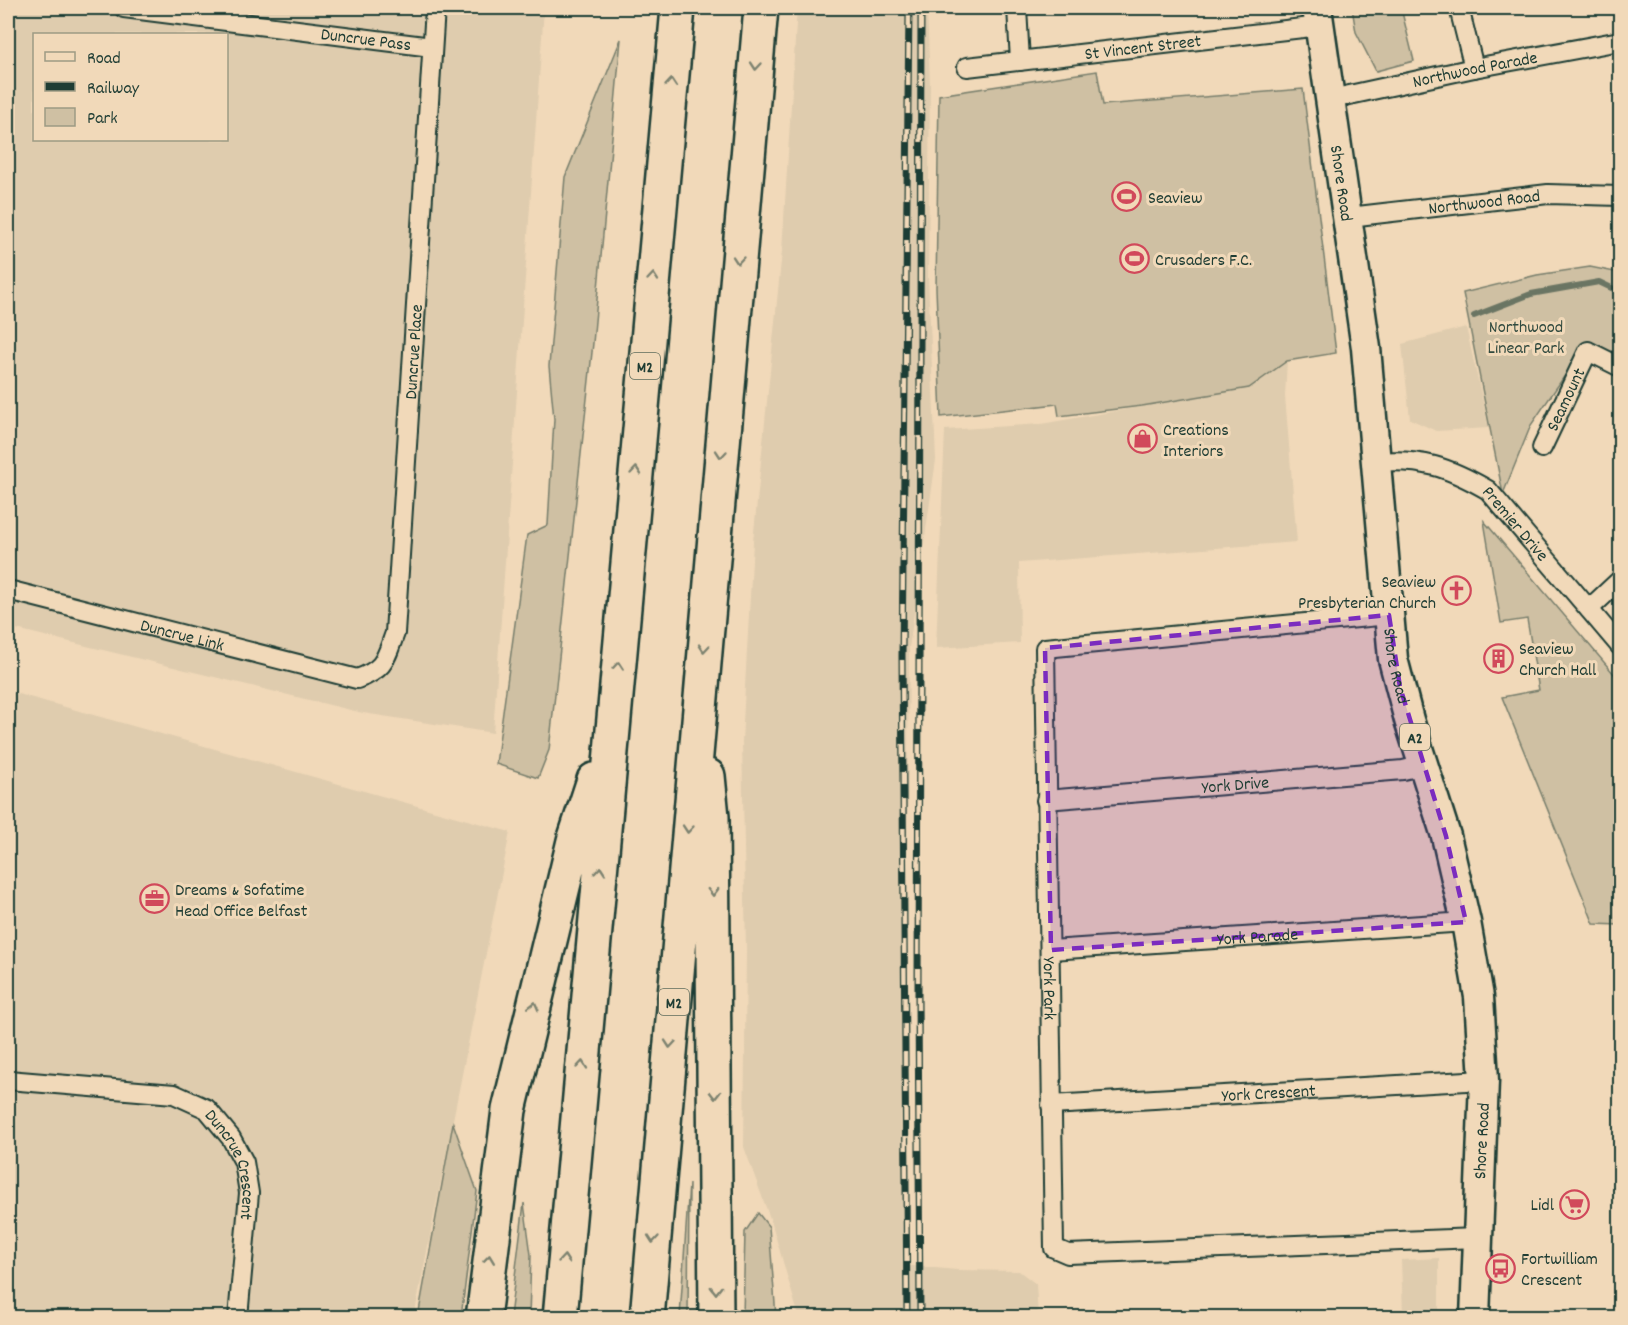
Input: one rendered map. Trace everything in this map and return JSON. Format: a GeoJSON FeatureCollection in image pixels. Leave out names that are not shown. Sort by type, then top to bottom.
{"type":"FeatureCollection","features":[{"type":"Feature","properties":{"kind":"highway","name":"M2"},"geometry":{"type":"LineString","coordinates":[[560,1317],[678,8]]}},
{"type":"Feature","properties":{"kind":"highway","name":"M2"},"geometry":{"type":"LineString","coordinates":[[647,1317],[700,687],[761,8]]}},
{"type":"Feature","properties":{"kind":"highway"},"geometry":{"type":"LineString","coordinates":[[700,687],[712,817],[716,1317]]}},
{"type":"Feature","properties":{"kind":"highway"},"geometry":{"type":"LineString","coordinates":[[483,1317],[509,1110],[574,841],[613,724]]}},
{"type":"Feature","properties":{"kind":"main road","name":"Shore Road"},"geometry":{"type":"LineString","coordinates":[[1319,17],[1366,348],[1389,615],[1400,687],[1446,836],[1466,922],[1479,997],[1484,1080],[1475,1317]]}},
{"type":"Feature","properties":{"kind":"street","name":"Duncrue Pass"},"geometry":{"type":"LineString","coordinates":[[123,8],[432,47]]}},
{"type":"Feature","properties":{"kind":"street","name":"Duncrue Place"},"geometry":{"type":"LineString","coordinates":[[357,679],[376,672],[387,656],[395,633],[416,351],[435,8]]}},
{"type":"Feature","properties":{"kind":"street"},"geometry":{"type":"LineString","coordinates":[[1017,8],[1020,61]]}},
{"type":"Feature","properties":{"kind":"street"},"geometry":{"type":"LineString","coordinates":[[1459,8],[1474,68]]}},
{"type":"Feature","properties":{"kind":"street","name":"St Vincent Street"},"geometry":{"type":"LineString","coordinates":[[967,67],[1319,17]]}},
{"type":"Feature","properties":{"kind":"street","name":"Northwood Parade"},"geometry":{"type":"LineString","coordinates":[[1331,99],[1474,68],[1620,41]]}},
{"type":"Feature","properties":{"kind":"street","name":"Northwood Road"},"geometry":{"type":"LineString","coordinates":[[1349,217],[1548,194],[1620,196]]}},
{"type":"Feature","properties":{"kind":"street","name":"Seamount"},"geometry":{"type":"LineString","coordinates":[[1542,448],[1588,351],[1620,367]]}},
{"type":"Feature","properties":{"kind":"street","name":"Premier Drive"},"geometry":{"type":"LineString","coordinates":[[1376,462],[1411,460],[1437,465],[1460,474],[1488,490],[1620,646]]}},
{"type":"Feature","properties":{"kind":"street"},"geometry":{"type":"LineString","coordinates":[[1589,609],[1620,580]]}},
{"type":"Feature","properties":{"kind":"street","name":"Duncrue Link"},"geometry":{"type":"LineString","coordinates":[[8,590],[357,679]]}},
{"type":"Feature","properties":{"kind":"street","name":"York Park"},"geometry":{"type":"LineString","coordinates":[[1389,615],[1045,648],[1054,1248],[1068,1254],[1477,1238]]}},
{"type":"Feature","properties":{"kind":"street","name":"York Drive"},"geometry":{"type":"LineString","coordinates":[[1046,800],[1403,770],[1425,765]]}},
{"type":"Feature","properties":{"kind":"street","name":"York Parade"},"geometry":{"type":"LineString","coordinates":[[1051,950],[1466,922]]}},
{"type":"Feature","properties":{"kind":"street","name":"Duncrue Crescent"},"geometry":{"type":"LineString","coordinates":[[8,1080],[174,1094],[207,1108],[231,1138],[244,1162],[249,1193],[238,1317]]}},
{"type":"Feature","properties":{"kind":"street","name":"York Crescent"},"geometry":{"type":"LineString","coordinates":[[1051,1106],[1484,1080]]}},
{"type":"Feature","properties":{"kind":"highlighted area"},"geometry":{"type":"Polygon","coordinates":[[[1389,615],[1400,687],[1446,836],[1466,922],[1051,950],[1045,648],[1389,615]]]}},
{"type":"Feature","properties":{"kind":"shaded area"},"geometry":{"type":"Polygon","coordinates":[[[8,8],[544,8],[493,733],[363,713],[8,627],[8,8]]]}},
{"type":"Feature","properties":{"kind":"shaded area"},"geometry":{"type":"Polygon","coordinates":[[[797,8],[927,8],[930,85],[928,277],[936,460],[909,648],[903,1265],[957,1270],[1019,1271],[1036,1284],[1038,1317],[799,1317],[772,1224],[744,1147],[746,951],[742,741],[753,542],[782,251],[797,8]]]}},
{"type":"Feature","properties":{"kind":"shaded area"},"geometry":{"type":"Polygon","coordinates":[[[1466,327],[1489,428],[1436,431],[1410,419],[1402,344],[1466,327]]]}},
{"type":"Feature","properties":{"kind":"shaded area"},"geometry":{"type":"Polygon","coordinates":[[[1287,361],[1285,396],[1297,542],[1019,563],[1020,643],[936,648],[945,430],[1041,424],[1248,388],[1287,361]]]}},
{"type":"Feature","properties":{"kind":"shaded area"},"geometry":{"type":"Polygon","coordinates":[[[8,691],[510,832],[414,1317],[8,1317],[8,691]]]}},
{"type":"Feature","properties":{"kind":"shaded area"},"geometry":{"type":"Polygon","coordinates":[[[1439,1258],[1439,1317],[1394,1317],[1403,1315],[1401,1260],[1439,1258]]]}},
{"type":"Feature","properties":{"kind":"green space"},"geometry":{"type":"Polygon","coordinates":[[[1352,8],[1401,8],[1414,61],[1376,71],[1356,32],[1352,8]]]}},
{"type":"Feature","properties":{"kind":"green space"},"geometry":{"type":"Polygon","coordinates":[[[621,39],[593,343],[549,750],[538,778],[496,764],[527,535],[548,525],[554,419],[549,366],[565,177],[621,39]]]}},
{"type":"Feature","properties":{"kind":"green space","name":"Seaview"},"geometry":{"type":"Polygon","coordinates":[[[1097,71],[1103,105],[1303,89],[1336,353],[1287,361],[1249,388],[1142,406],[1059,416],[1057,404],[941,417],[936,288],[939,95],[1097,71]]]}},
{"type":"Feature","properties":{"kind":"green space","name":"Northwood Linear Park"},"geometry":{"type":"Polygon","coordinates":[[[1590,267],[1620,273],[1620,357],[1587,343],[1531,425],[1503,494],[1463,293],[1537,275],[1590,267]]]}},
{"type":"Feature","properties":{"kind":"green space"},"geometry":{"type":"Polygon","coordinates":[[[1484,521],[1620,681],[1620,925],[1594,924],[1502,697],[1539,690],[1527,619],[1501,623],[1484,521]]]}},
{"type":"Feature","properties":{"kind":"green space"},"geometry":{"type":"Polygon","coordinates":[[[453,1123],[477,1191],[461,1317],[418,1317],[453,1123]]]}},
{"type":"Feature","properties":{"kind":"green space"},"geometry":{"type":"Polygon","coordinates":[[[689,1184],[688,1317],[680,1317],[689,1184]]]}},
{"type":"Feature","properties":{"kind":"green space"},"geometry":{"type":"Polygon","coordinates":[[[524,1203],[531,1255],[529,1317],[510,1317],[524,1203]]]}},
{"type":"Feature","properties":{"kind":"green space"},"geometry":{"type":"Polygon","coordinates":[[[758,1213],[769,1227],[776,1317],[743,1317],[745,1232],[758,1213]]]}},
{"type":"Feature","properties":{"kind":"waterway"},"geometry":{"type":"LineString","coordinates":[[1474,316],[1531,294],[1599,282],[1620,292]]}},
{"type":"Feature","properties":{"kind":"railway"},"geometry":{"type":"LineString","coordinates":[[907,1318],[902,656],[909,8]]}},
{"type":"Feature","properties":{"kind":"railway"},"geometry":{"type":"LineString","coordinates":[[920,1318],[918,995],[921,8]]}},
{"type":"Feature","properties":{"kind":"place","name":"Seaview"},"geometry":{"type":"Point","coordinates":[1127,197]}},
{"type":"Feature","properties":{"kind":"place","name":"Crusaders F.C."},"geometry":{"type":"Point","coordinates":[1134,259]}},
{"type":"Feature","properties":{"kind":"place","name":"Creations Interiors"},"geometry":{"type":"Point","coordinates":[1142,439]}},
{"type":"Feature","properties":{"kind":"place","name":"Seaview Presbyterian Church"},"geometry":{"type":"Point","coordinates":[1457,591]}},
{"type":"Feature","properties":{"kind":"place","name":"Seaview Church Hall"},"geometry":{"type":"Point","coordinates":[1498,658]}},
{"type":"Feature","properties":{"kind":"place","name":"Dreams & Sofatime Head Office Belfast"},"geometry":{"type":"Point","coordinates":[154,899]}},
{"type":"Feature","properties":{"kind":"place","name":"Lidl"},"geometry":{"type":"Point","coordinates":[1575,1204]}},
{"type":"Feature","properties":{"kind":"place","name":"Fortwilliam Crescent"},"geometry":{"type":"Point","coordinates":[1500,1268]}}]}
